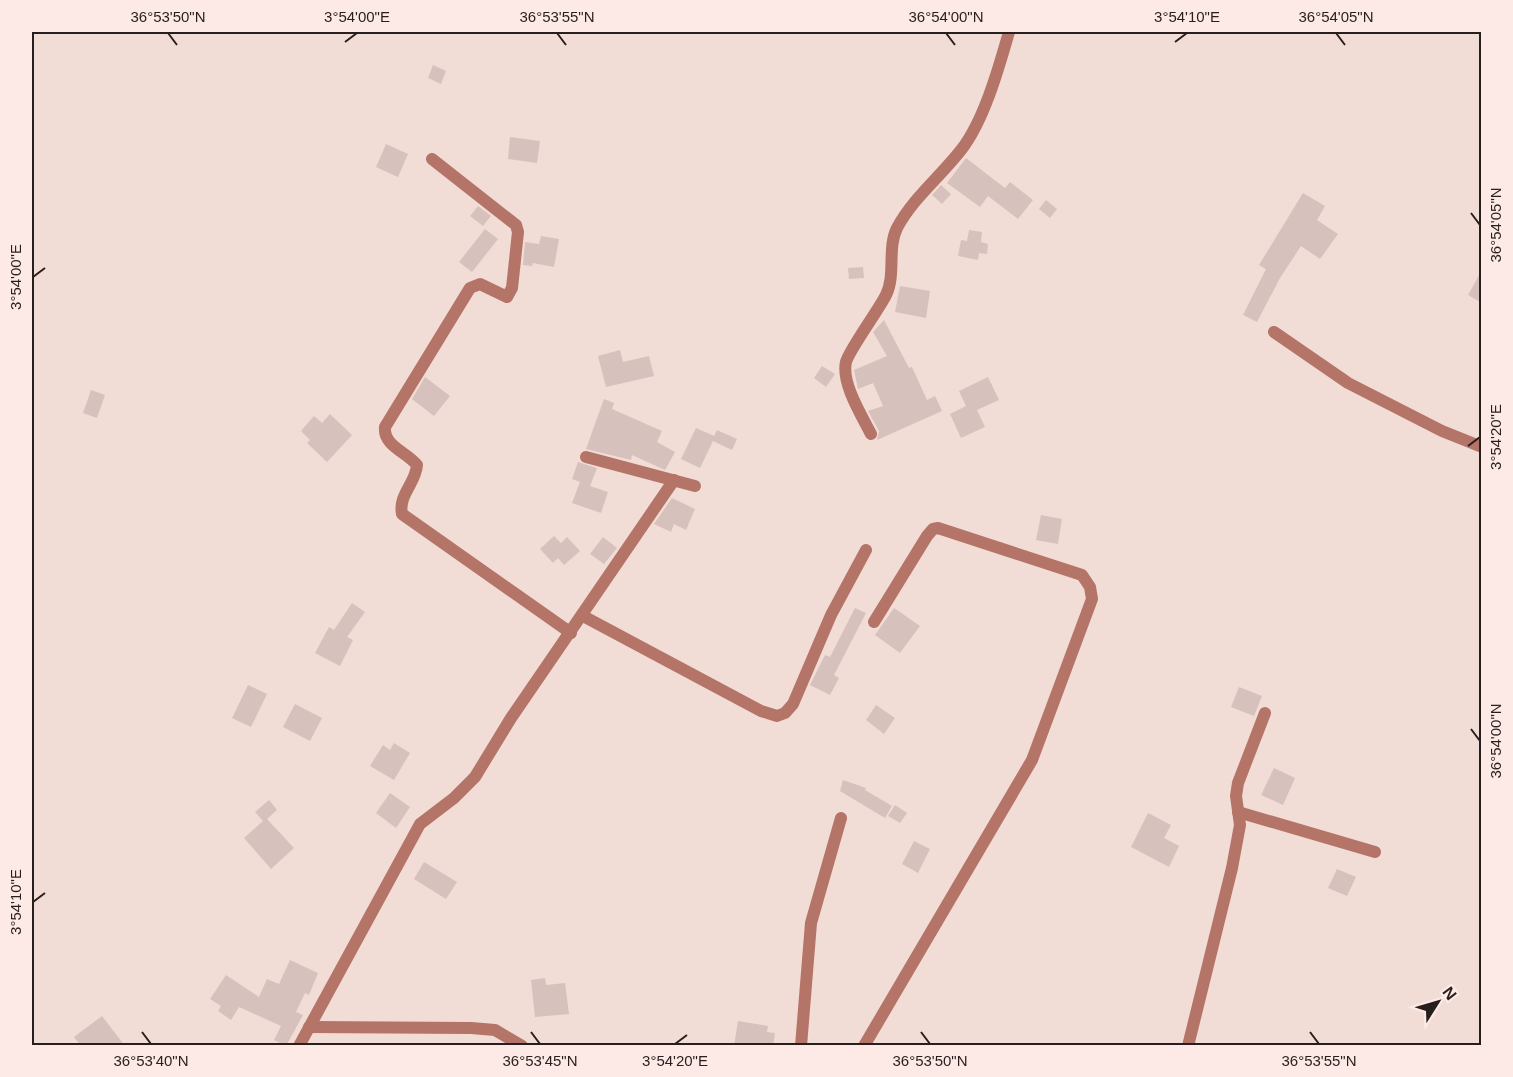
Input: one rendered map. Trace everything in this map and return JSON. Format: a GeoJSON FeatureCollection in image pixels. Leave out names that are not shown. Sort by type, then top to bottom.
{"type":"FeatureCollection","features":[{"type":"Feature","properties":{"kind":"street"},"geometry":{"type":"LineString","coordinates":[[871,434],[853,399],[846,374],[846,361],[876,315],[889,290],[895,231],[907,210],[962,148],[996,81],[1009,32]]}},
{"type":"Feature","properties":{"kind":"street"},"geometry":{"type":"LineString","coordinates":[[432,159],[516,225],[518,232],[512,288],[507,297],[480,284],[470,288],[385,428],[386,438],[390,443],[417,465],[417,472],[402,498],[402,514],[571,633]]}},
{"type":"Feature","properties":{"kind":"street"},"geometry":{"type":"LineString","coordinates":[[1274,332],[1348,383],[1443,431],[1482,447]]}},
{"type":"Feature","properties":{"kind":"street"},"geometry":{"type":"LineString","coordinates":[[586,457],[695,486]]}},
{"type":"Feature","properties":{"kind":"street"},"geometry":{"type":"LineString","coordinates":[[299,1046],[420,824],[454,798],[475,777],[511,718],[674,480]]}},
{"type":"Feature","properties":{"kind":"street"},"geometry":{"type":"LineString","coordinates":[[864,1046],[1032,760],[1092,599],[1090,587],[1082,575],[938,528],[933,529],[927,536],[874,622]]}},
{"type":"Feature","properties":{"kind":"street"},"geometry":{"type":"LineString","coordinates":[[583,616],[761,711],[777,716],[785,713],[793,704],[831,615],[866,550]]}},
{"type":"Feature","properties":{"kind":"street"},"geometry":{"type":"LineString","coordinates":[[1188,1046],[1232,868],[1240,825],[1238,783],[1265,713]]}},
{"type":"Feature","properties":{"kind":"street"},"geometry":{"type":"LineString","coordinates":[[1238,812],[1376,852]]}},
{"type":"Feature","properties":{"kind":"street"},"geometry":{"type":"LineString","coordinates":[[801,1046],[811,923],[841,818]]}},
{"type":"Feature","properties":{"kind":"street"},"geometry":{"type":"LineString","coordinates":[[309,1027],[495,1030],[522,1046]]}},
{"type":"Feature","properties":{"kind":"building"},"geometry":{"type":"Polygon","coordinates":[[[433,65],[446,71],[441,84],[428,78],[433,65]]]}},
{"type":"Feature","properties":{"kind":"building"},"geometry":{"type":"Polygon","coordinates":[[[510,137],[540,141],[537,163],[508,159],[510,137]]]}},
{"type":"Feature","properties":{"kind":"building"},"geometry":{"type":"Polygon","coordinates":[[[386,144],[408,154],[398,177],[376,167],[386,144]]]}},
{"type":"Feature","properties":{"kind":"building"},"geometry":{"type":"Polygon","coordinates":[[[966,158],[1005,188],[1010,182],[1033,200],[1018,219],[988,196],[980,207],[947,183],[966,158]]]}},
{"type":"Feature","properties":{"kind":"building"},"geometry":{"type":"Polygon","coordinates":[[[941,185],[951,194],[942,204],[932,195],[941,185]]]}},
{"type":"Feature","properties":{"kind":"building"},"geometry":{"type":"Polygon","coordinates":[[[1303,193],[1325,206],[1317,220],[1338,234],[1320,259],[1301,246],[1280,278],[1257,322],[1243,315],[1266,269],[1259,265],[1303,193]]]}},
{"type":"Feature","properties":{"kind":"building"},"geometry":{"type":"Polygon","coordinates":[[[1046,200],[1057,209],[1050,218],[1039,209],[1046,200]]]}},
{"type":"Feature","properties":{"kind":"building"},"geometry":{"type":"Polygon","coordinates":[[[478,206],[491,216],[483,226],[470,216],[478,206]]]}},
{"type":"Feature","properties":{"kind":"building"},"geometry":{"type":"Polygon","coordinates":[[[485,229],[498,239],[472,272],[459,262],[485,229]]]}},
{"type":"Feature","properties":{"kind":"building"},"geometry":{"type":"Polygon","coordinates":[[[969,230],[982,232],[981,242],[988,244],[987,254],[979,253],[978,260],[958,256],[961,240],[967,241],[969,230]]]}},
{"type":"Feature","properties":{"kind":"building"},"geometry":{"type":"Polygon","coordinates":[[[541,236],[559,239],[554,267],[533,263],[532,266],[523,265],[525,242],[539,244],[541,236]]]}},
{"type":"Feature","properties":{"kind":"building"},"geometry":{"type":"Polygon","coordinates":[[[863,267],[864,278],[849,279],[848,268],[863,267]]]}},
{"type":"Feature","properties":{"kind":"building"},"geometry":{"type":"Polygon","coordinates":[[[1482,270],[1482,303],[1468,295],[1482,270]]]}},
{"type":"Feature","properties":{"kind":"building"},"geometry":{"type":"Polygon","coordinates":[[[900,286],[930,291],[926,318],[895,312],[900,286]]]}},
{"type":"Feature","properties":{"kind":"building"},"geometry":{"type":"Polygon","coordinates":[[[884,320],[909,368],[912,367],[927,400],[935,396],[942,411],[877,440],[879,431],[868,411],[883,406],[873,383],[858,389],[854,370],[887,356],[873,332],[884,320]]]}},
{"type":"Feature","properties":{"kind":"building"},"geometry":{"type":"Polygon","coordinates":[[[620,350],[623,362],[649,356],[654,376],[606,387],[598,356],[620,350]]]}},
{"type":"Feature","properties":{"kind":"building"},"geometry":{"type":"Polygon","coordinates":[[[822,366],[835,374],[826,387],[814,378],[822,366]]]}},
{"type":"Feature","properties":{"kind":"building"},"geometry":{"type":"Polygon","coordinates":[[[425,377],[450,396],[434,416],[412,399],[425,377]]]}},
{"type":"Feature","properties":{"kind":"building"},"geometry":{"type":"Polygon","coordinates":[[[988,377],[999,400],[977,410],[985,427],[961,438],[950,414],[966,406],[959,391],[988,377]]]}},
{"type":"Feature","properties":{"kind":"building"},"geometry":{"type":"Polygon","coordinates":[[[91,390],[105,395],[97,418],[83,413],[91,390]]]}},
{"type":"Feature","properties":{"kind":"building"},"geometry":{"type":"Polygon","coordinates":[[[604,399],[614,403],[612,409],[662,431],[657,442],[675,452],[665,470],[632,455],[631,460],[586,449],[604,399]]]}},
{"type":"Feature","properties":{"kind":"building"},"geometry":{"type":"Polygon","coordinates":[[[330,414],[352,435],[327,462],[307,443],[310,440],[301,431],[314,416],[322,423],[330,414]]]}},
{"type":"Feature","properties":{"kind":"building"},"geometry":{"type":"Polygon","coordinates":[[[696,428],[714,436],[717,430],[737,439],[732,450],[713,441],[700,468],[681,459],[696,428]]]}},
{"type":"Feature","properties":{"kind":"building"},"geometry":{"type":"Polygon","coordinates":[[[578,462],[597,468],[590,486],[608,492],[601,513],[572,503],[580,482],[572,479],[578,462]]]}},
{"type":"Feature","properties":{"kind":"building"},"geometry":{"type":"Polygon","coordinates":[[[672,498],[695,509],[686,530],[674,524],[671,532],[654,524],[672,498]]]}},
{"type":"Feature","properties":{"kind":"building"},"geometry":{"type":"Polygon","coordinates":[[[1041,515],[1062,519],[1058,544],[1036,540],[1041,515]]]}},
{"type":"Feature","properties":{"kind":"building"},"geometry":{"type":"Polygon","coordinates":[[[554,536],[561,543],[567,537],[580,551],[564,565],[558,558],[553,563],[540,549],[554,536]]]}},
{"type":"Feature","properties":{"kind":"building"},"geometry":{"type":"Polygon","coordinates":[[[603,537],[617,548],[604,564],[590,554],[603,537]]]}},
{"type":"Feature","properties":{"kind":"building"},"geometry":{"type":"Polygon","coordinates":[[[352,603],[365,612],[347,637],[353,640],[340,666],[315,653],[329,627],[334,630],[352,603]]]}},
{"type":"Feature","properties":{"kind":"building"},"geometry":{"type":"Polygon","coordinates":[[[855,608],[866,613],[834,675],[839,678],[830,695],[810,685],[825,655],[830,657],[855,608]]]}},
{"type":"Feature","properties":{"kind":"building"},"geometry":{"type":"Polygon","coordinates":[[[894,608],[920,626],[900,653],[875,635],[894,608]]]}},
{"type":"Feature","properties":{"kind":"building"},"geometry":{"type":"Polygon","coordinates":[[[248,685],[267,694],[251,727],[232,718],[248,685]]]}},
{"type":"Feature","properties":{"kind":"building"},"geometry":{"type":"Polygon","coordinates":[[[1239,687],[1262,696],[1254,716],[1231,707],[1239,687]]]}},
{"type":"Feature","properties":{"kind":"building"},"geometry":{"type":"Polygon","coordinates":[[[295,704],[322,718],[310,741],[283,727],[295,704]]]}},
{"type":"Feature","properties":{"kind":"building"},"geometry":{"type":"Polygon","coordinates":[[[876,705],[895,718],[884,734],[866,720],[876,705]]]}},
{"type":"Feature","properties":{"kind":"building"},"geometry":{"type":"Polygon","coordinates":[[[394,743],[410,753],[394,780],[370,766],[383,745],[390,750],[394,743]]]}},
{"type":"Feature","properties":{"kind":"building"},"geometry":{"type":"Polygon","coordinates":[[[1274,768],[1295,778],[1283,805],[1261,795],[1274,768]]]}},
{"type":"Feature","properties":{"kind":"building"},"geometry":{"type":"Polygon","coordinates":[[[843,780],[866,788],[865,790],[892,806],[885,818],[840,791],[843,780]]]}},
{"type":"Feature","properties":{"kind":"building"},"geometry":{"type":"Polygon","coordinates":[[[390,793],[410,807],[396,828],[376,813],[390,793]]]}},
{"type":"Feature","properties":{"kind":"building"},"geometry":{"type":"Polygon","coordinates":[[[269,800],[277,810],[267,819],[294,848],[271,869],[244,838],[263,821],[255,812],[269,800]]]}},
{"type":"Feature","properties":{"kind":"building"},"geometry":{"type":"Polygon","coordinates":[[[895,805],[907,813],[900,823],[888,816],[895,805]]]}},
{"type":"Feature","properties":{"kind":"building"},"geometry":{"type":"Polygon","coordinates":[[[1148,813],[1171,825],[1164,838],[1179,846],[1169,867],[1131,847],[1148,813]]]}},
{"type":"Feature","properties":{"kind":"building"},"geometry":{"type":"Polygon","coordinates":[[[914,841],[930,849],[918,873],[902,864],[914,841]]]}},
{"type":"Feature","properties":{"kind":"building"},"geometry":{"type":"Polygon","coordinates":[[[424,862],[457,882],[446,899],[414,879],[424,862]]]}},
{"type":"Feature","properties":{"kind":"building"},"geometry":{"type":"Polygon","coordinates":[[[1337,869],[1356,877],[1347,896],[1328,888],[1337,869]]]}},
{"type":"Feature","properties":{"kind":"building"},"geometry":{"type":"Polygon","coordinates":[[[290,960],[318,973],[309,995],[305,993],[296,1012],[303,1015],[286,1046],[274,1040],[281,1026],[239,1007],[231,1020],[218,1011],[221,1006],[210,999],[226,975],[259,997],[267,979],[279,984],[290,960]]]}},
{"type":"Feature","properties":{"kind":"building"},"geometry":{"type":"Polygon","coordinates":[[[545,978],[546,985],[565,983],[569,1014],[535,1017],[531,980],[545,978]]]}},
{"type":"Feature","properties":{"kind":"building"},"geometry":{"type":"Polygon","coordinates":[[[102,1016],[125,1046],[81,1046],[74,1037],[102,1016]]]}},
{"type":"Feature","properties":{"kind":"building"},"geometry":{"type":"Polygon","coordinates":[[[738,1021],[768,1026],[767,1032],[775,1033],[773,1046],[734,1046],[738,1021]]]}}]}
